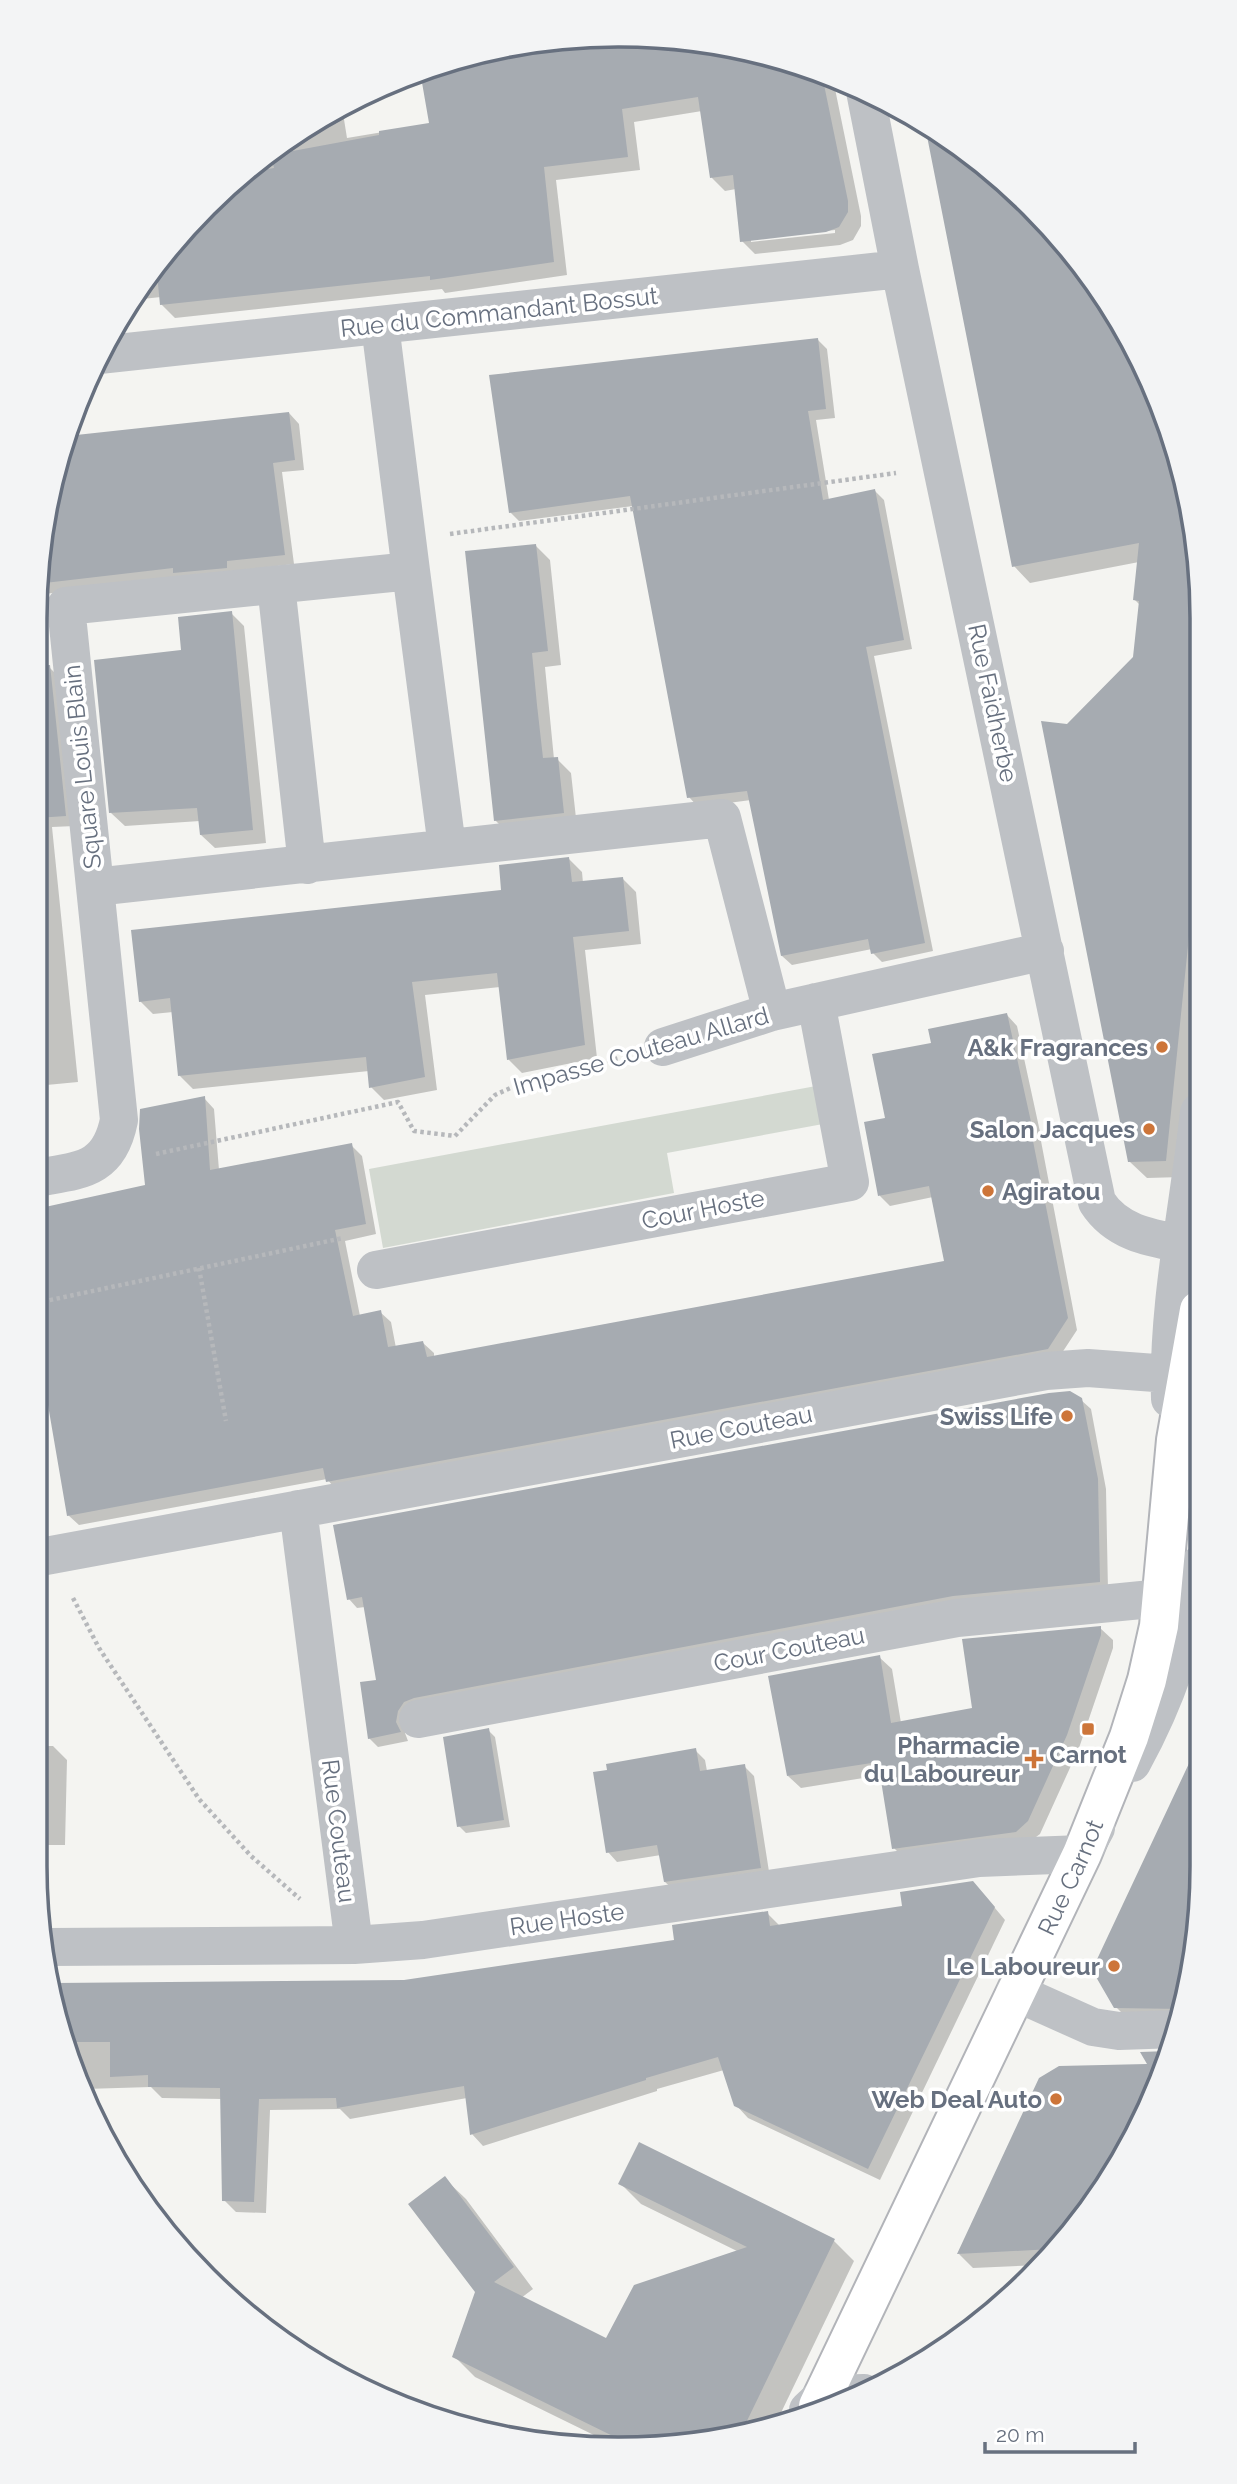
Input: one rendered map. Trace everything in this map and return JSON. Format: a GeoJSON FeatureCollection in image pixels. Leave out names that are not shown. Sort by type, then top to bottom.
{"type":"FeatureCollection","features":[{"type":"Feature","properties":{"kind":"main road","name":"Rue Carnot"},"geometry":{"type":"LineString","coordinates":[[819,2400],[1082,1854],[1129,1737],[1150,1704],[1176,1440],[1190,1350]]}},
{"type":"Feature","properties":{"kind":"street","name":"Rue Faidherbe"},"geometry":{"type":"LineString","coordinates":[[868,105],[1097,1202],[1112,1221],[1124,1228],[1147,1237],[1190,1245]]}},
{"type":"Feature","properties":{"kind":"street","name":"Rue du Commandant Bossut"},"geometry":{"type":"LineString","coordinates":[[113,354],[900,269]]}},
{"type":"Feature","properties":{"kind":"street"},"geometry":{"type":"LineString","coordinates":[[380,325],[447,847]]}},
{"type":"Feature","properties":{"kind":"street","name":"Square Louis Blain"},"geometry":{"type":"LineString","coordinates":[[103,1157],[115,1141],[119,1120],[66,606],[276,585],[410,555]]}},
{"type":"Feature","properties":{"kind":"street"},"geometry":{"type":"LineString","coordinates":[[276,585],[307,864]]}},
{"type":"Feature","properties":{"kind":"street","name":"Square Louis Blain"},"geometry":{"type":"LineString","coordinates":[[94,887],[722,818],[772,1012]]}},
{"type":"Feature","properties":{"kind":"street","name":"Impasse Couteau Allard"},"geometry":{"type":"LineString","coordinates":[[663,1047],[772,1012],[1045,951]]}},
{"type":"Feature","properties":{"kind":"street","name":"Cour Hoste"},"geometry":{"type":"LineString","coordinates":[[376,1270],[850,1182],[816,1002]]}},
{"type":"Feature","properties":{"kind":"street"},"geometry":{"type":"LineString","coordinates":[[47,1176],[83,1169],[103,1157]]}},
{"type":"Feature","properties":{"kind":"street"},"geometry":{"type":"LineString","coordinates":[[1185,1373],[1190,1266]]}},
{"type":"Feature","properties":{"kind":"street","name":"Rue Couteau"},"geometry":{"type":"LineString","coordinates":[[47,1557],[1046,1371],[1088,1368],[1185,1373]]}},
{"type":"Feature","properties":{"kind":"street","name":"Rue Couteau"},"geometry":{"type":"LineString","coordinates":[[298,1510],[354,1945]]}},
{"type":"Feature","properties":{"kind":"street","name":"Cour Couteau"},"geometry":{"type":"LineString","coordinates":[[418,1719],[957,1618],[1162,1598]]}},
{"type":"Feature","properties":{"kind":"street"},"geometry":{"type":"LineString","coordinates":[[1150,1704],[1184,1642],[1190,1613]]}},
{"type":"Feature","properties":{"kind":"street"},"geometry":{"type":"LineString","coordinates":[[1150,1704],[1190,1696]]}},
{"type":"Feature","properties":{"kind":"street","name":"Rue Hoste"},"geometry":{"type":"LineString","coordinates":[[53,1947],[354,1945],[423,1940],[979,1858],[1082,1854]]}},
{"type":"Feature","properties":{"kind":"street"},"geometry":{"type":"LineString","coordinates":[[1015,1992],[1093,2027],[1119,2031],[1165,2029]]}},
{"type":"Feature","properties":{"kind":"path"},"geometry":{"type":"LineString","coordinates":[[410,555],[943,467]]}},
{"type":"Feature","properties":{"kind":"path","name":"Impasse Couteau Allard"},"geometry":{"type":"LineString","coordinates":[[103,1157],[151,1155],[398,1102],[414,1131],[456,1136],[495,1095],[528,1080],[663,1047]]}},
{"type":"Feature","properties":{"kind":"path"},"geometry":{"type":"LineString","coordinates":[[47,1301],[355,1236]]}},
{"type":"Feature","properties":{"kind":"path"},"geometry":{"type":"LineString","coordinates":[[199,1268],[226,1421]]}},
{"type":"Feature","properties":{"kind":"path"},"geometry":{"type":"LineString","coordinates":[[47,1560],[63,1581],[99,1648],[200,1799],[251,1856],[302,1900]]}},
{"type":"Feature","properties":{"kind":"shaded area"},"geometry":{"type":"Polygon","coordinates":[[[816,1086],[823,1124],[667,1153],[674,1193],[383,1248],[369,1169],[816,1086]]]}},
{"type":"Feature","properties":{"kind":"building"},"geometry":{"type":"Polygon","coordinates":[[[618,47],[656,48],[730,58],[824,86],[848,212],[839,227],[826,232],[740,242],[733,175],[710,178],[698,97],[622,109],[628,157],[544,167],[554,262],[430,280],[430,276],[160,305],[158,281],[189,242],[242,189],[266,169],[274,168],[273,164],[290,151],[379,135],[379,131],[429,123],[422,83],[507,58],[581,48],[618,47]]]}},
{"type":"Feature","properties":{"kind":"building"},"geometry":{"type":"Polygon","coordinates":[[[928,139],[966,165],[1022,215],[1072,271],[1093,301],[1131,366],[1146,400],[1159,435],[1179,507],[1189,581],[1190,618],[1190,926],[1166,1161],[1128,1162],[1041,721],[1067,724],[1133,657],[1139,601],[1133,600],[1139,543],[1012,567],[928,139]]]}},
{"type":"Feature","properties":{"kind":"building"},"geometry":{"type":"Polygon","coordinates":[[[818,338],[826,409],[808,411],[823,500],[875,489],[904,640],[866,647],[925,943],[871,954],[868,939],[781,956],[747,791],[687,798],[630,496],[509,513],[489,375],[818,338]]]}},
{"type":"Feature","properties":{"kind":"building"},"geometry":{"type":"Polygon","coordinates":[[[289,412],[295,460],[273,463],[285,555],[227,561],[227,568],[173,573],[173,568],[48,583],[58,507],[78,435],[289,412]]]}},
{"type":"Feature","properties":{"kind":"building"},"geometry":{"type":"Polygon","coordinates":[[[536,544],[548,651],[532,653],[537,705],[543,758],[558,757],[564,813],[494,821],[465,551],[536,544]]]}},
{"type":"Feature","properties":{"kind":"building"},"geometry":{"type":"Polygon","coordinates":[[[232,611],[253,830],[200,835],[197,808],[109,813],[94,660],[181,650],[178,617],[232,611]]]}},
{"type":"Feature","properties":{"kind":"building"},"geometry":{"type":"Polygon","coordinates":[[[47,665],[50,665],[66,816],[47,817],[47,665]]]}},
{"type":"Feature","properties":{"kind":"building"},"geometry":{"type":"Polygon","coordinates":[[[569,857],[572,882],[623,877],[629,931],[573,937],[585,1045],[507,1060],[497,973],[412,982],[425,1077],[369,1088],[366,1057],[178,1076],[170,998],[139,1002],[131,930],[501,890],[499,865],[569,857]]]}},
{"type":"Feature","properties":{"kind":"building"},"geometry":{"type":"Polygon","coordinates":[[[1007,1013],[1033,1131],[1068,1318],[1048,1349],[326,1482],[323,1468],[67,1516],[47,1399],[47,1207],[145,1185],[139,1129],[140,1109],[205,1096],[210,1170],[352,1143],[366,1224],[335,1230],[353,1316],[381,1310],[388,1347],[423,1341],[427,1357],[944,1261],[929,1186],[878,1196],[864,1122],[885,1118],[872,1054],[931,1043],[928,1029],[1007,1013]]]}},
{"type":"Feature","properties":{"kind":"building"},"geometry":{"type":"Polygon","coordinates":[[[1070,1391],[1082,1398],[1098,1479],[1100,1582],[953,1596],[414,1698],[404,1702],[398,1711],[396,1722],[401,1732],[368,1739],[360,1682],[376,1680],[362,1597],[347,1600],[333,1525],[1070,1391]]]}},
{"type":"Feature","properties":{"kind":"building"},"geometry":{"type":"Polygon","coordinates":[[[1101,1626],[1101,1635],[1067,1735],[1028,1821],[1016,1832],[892,1849],[878,1762],[787,1776],[768,1676],[880,1655],[891,1723],[972,1708],[962,1639],[1101,1626]]]}},
{"type":"Feature","properties":{"kind":"building"},"geometry":{"type":"Polygon","coordinates":[[[489,1728],[504,1820],[457,1827],[443,1737],[489,1728]]]}},
{"type":"Feature","properties":{"kind":"building"},"geometry":{"type":"Polygon","coordinates":[[[696,1748],[700,1771],[745,1764],[761,1868],[664,1882],[657,1845],[606,1853],[593,1772],[607,1770],[606,1764],[696,1748]]]}},
{"type":"Feature","properties":{"kind":"building"},"geometry":{"type":"Polygon","coordinates":[[[1190,1761],[1189,1903],[1179,1977],[1171,2009],[1114,2008],[1092,1970],[1190,1761]]]}},
{"type":"Feature","properties":{"kind":"building"},"geometry":{"type":"Polygon","coordinates":[[[973,1881],[995,1907],[868,2169],[734,2106],[718,2057],[470,2135],[464,2086],[337,2108],[336,2098],[259,2099],[254,2202],[222,2201],[220,2088],[148,2087],[148,2075],[110,2077],[110,2042],[76,2042],[59,1983],[404,1980],[674,1940],[672,1925],[768,1911],[770,1926],[902,1906],[900,1892],[973,1881]]]}},
{"type":"Feature","properties":{"kind":"building"},"geometry":{"type":"Polygon","coordinates":[[[1158,2051],[1131,2118],[1093,2183],[1048,2242],[1041,2250],[957,2254],[1039,2078],[1059,2066],[1147,2064],[1140,2052],[1158,2051]]]}},
{"type":"Feature","properties":{"kind":"building"},"geometry":{"type":"Polygon","coordinates":[[[639,2142],[835,2239],[746,2422],[693,2432],[615,2437],[452,2357],[475,2292],[408,2204],[445,2176],[514,2267],[494,2282],[606,2338],[634,2285],[747,2247],[618,2184],[639,2142]]]}},
{"type":"Feature","properties":{"kind":"place","name":"A&k Fragrances"},"geometry":{"type":"Point","coordinates":[1162,1047]}},
{"type":"Feature","properties":{"kind":"place","name":"Salon Jacques"},"geometry":{"type":"Point","coordinates":[1149,1129]}},
{"type":"Feature","properties":{"kind":"place","name":"Agiratou"},"geometry":{"type":"Point","coordinates":[988,1191]}},
{"type":"Feature","properties":{"kind":"place","name":"Swiss Life"},"geometry":{"type":"Point","coordinates":[1067,1416]}},
{"type":"Feature","properties":{"kind":"place","name":"Carnot"},"geometry":{"type":"Point","coordinates":[1088,1729]}},
{"type":"Feature","properties":{"kind":"place","name":"Pharmacie du Laboureur"},"geometry":{"type":"Point","coordinates":[1034,1759]}},
{"type":"Feature","properties":{"kind":"place","name":"Le Laboureur"},"geometry":{"type":"Point","coordinates":[1114,1966]}},
{"type":"Feature","properties":{"kind":"place","name":"Web Deal Auto"},"geometry":{"type":"Point","coordinates":[1056,2099]}}]}
